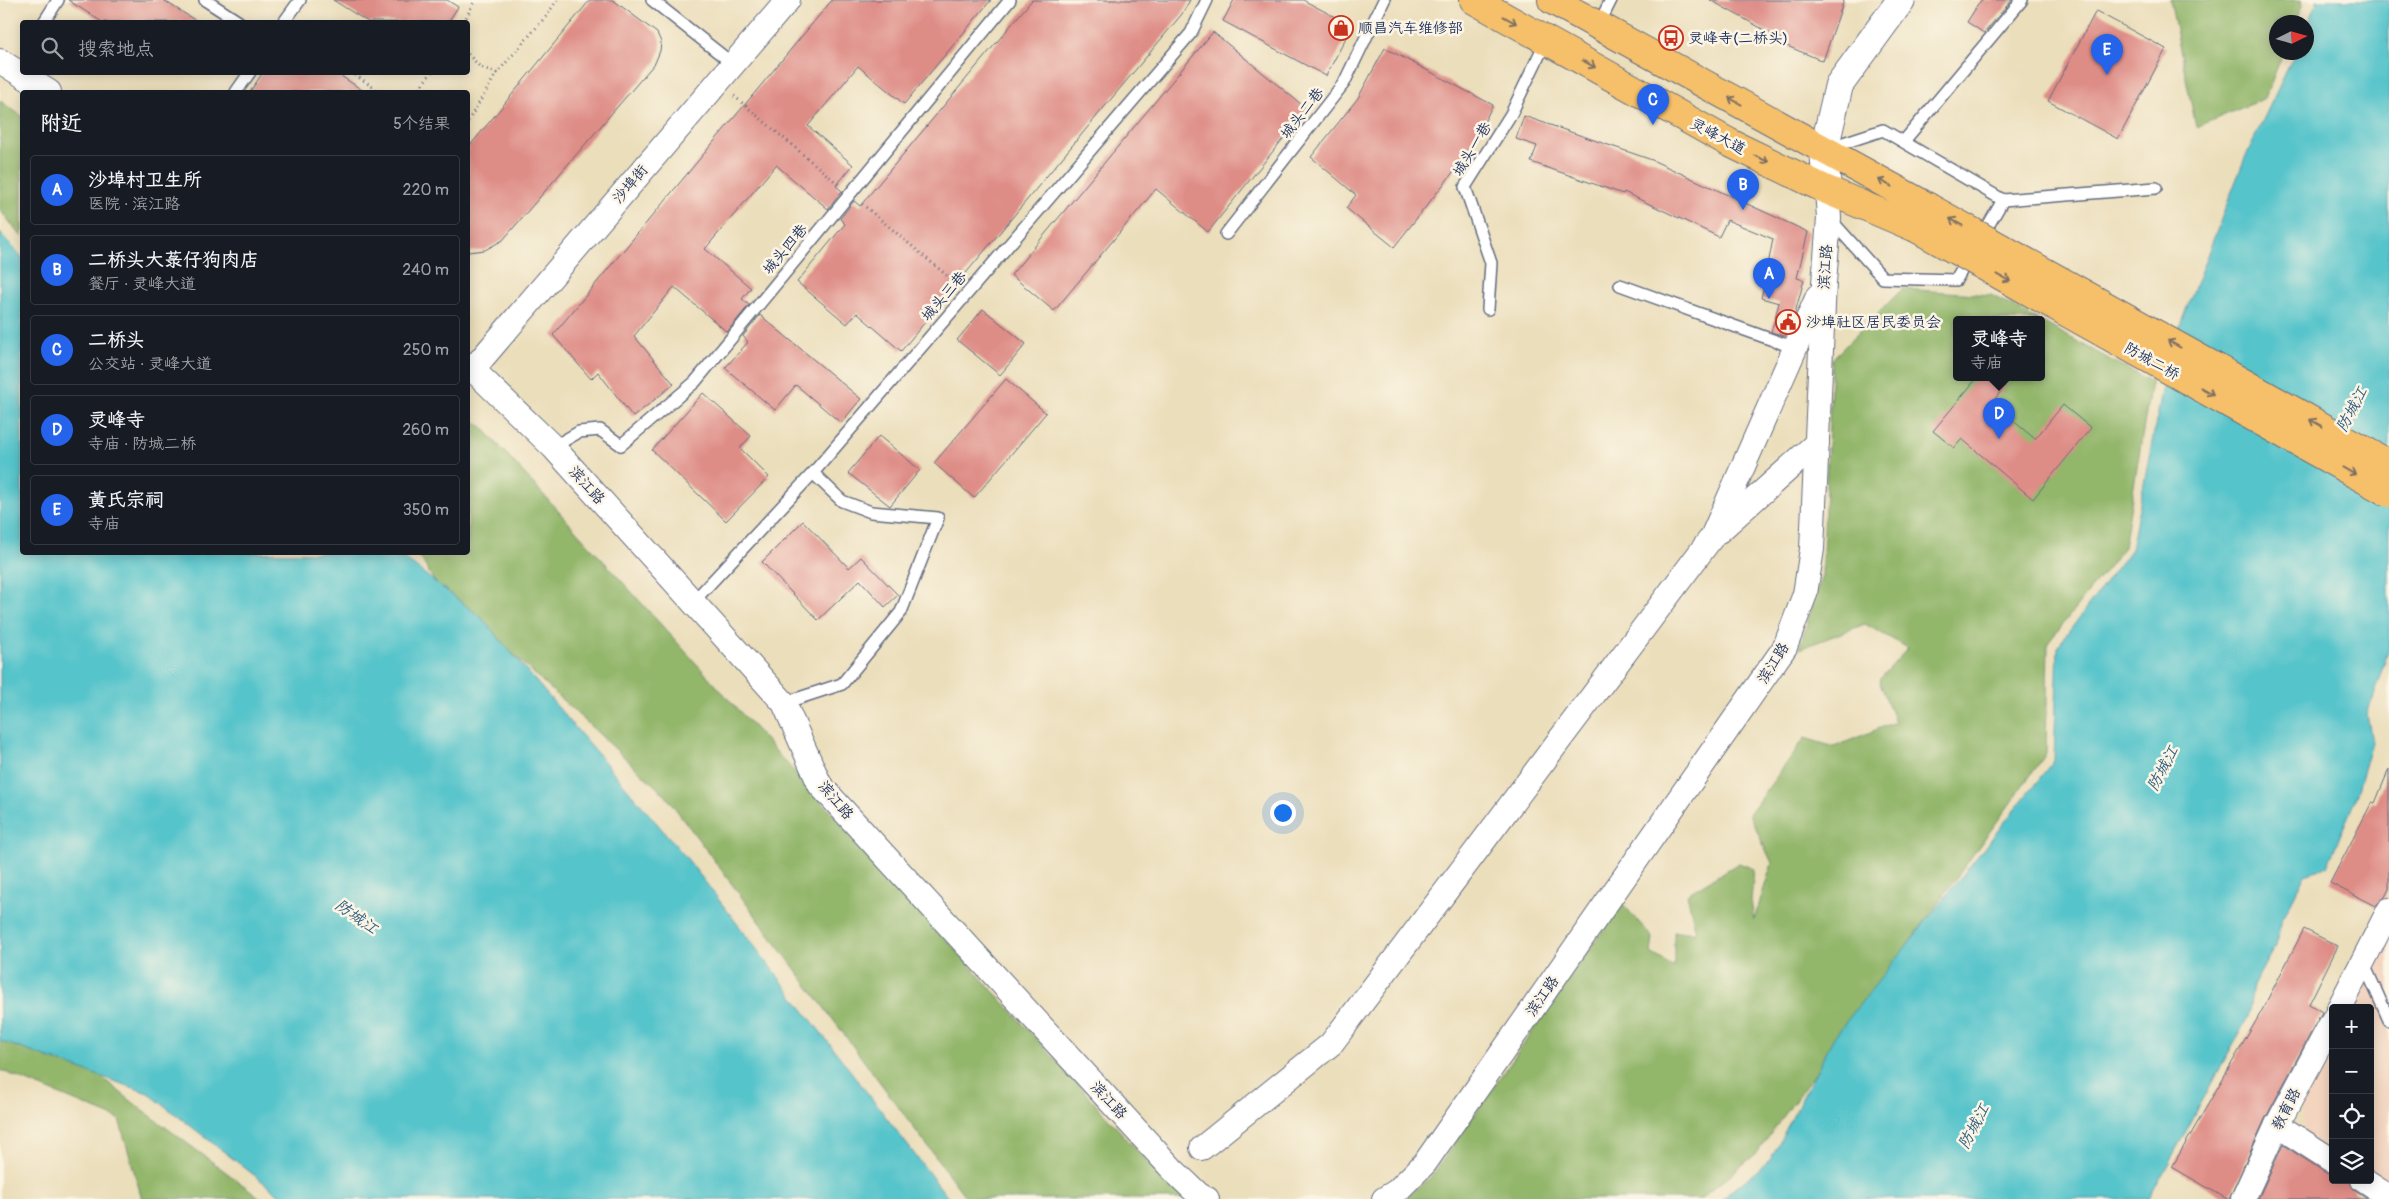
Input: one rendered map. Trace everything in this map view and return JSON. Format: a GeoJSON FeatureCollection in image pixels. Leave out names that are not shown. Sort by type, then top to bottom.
{"type":"FeatureCollection","features":[{"type":"Feature","properties":{"kind":"main road","name":"灵峰大道"},"geometry":{"type":"LineString","coordinates":[[1474,0],[1730,143],[1827,190],[1922,218]]}},
{"type":"Feature","properties":{"kind":"main road"},"geometry":{"type":"LineString","coordinates":[[1552,0],[1824,150],[1922,218]]}},
{"type":"Feature","properties":{"kind":"main road","name":"防城二桥"},"geometry":{"type":"LineString","coordinates":[[1922,218],[2389,464]]}},
{"type":"Feature","properties":{"kind":"main road","name":"防城二桥"},"geometry":{"type":"LineString","coordinates":[[1922,218],[2389,494]]}},
{"type":"Feature","properties":{"kind":"street","name":"沙埠街"},"geometry":{"type":"LineString","coordinates":[[470,367],[788,0]]}},
{"type":"Feature","properties":{"kind":"street","name":"滨江路"},"geometry":{"type":"LineString","coordinates":[[1384,1199],[1397,1191],[1425,1163],[1785,647],[1805,594],[1812,549],[1824,283],[1829,218],[1824,150],[1839,85],[1902,0]]}},
{"type":"Feature","properties":{"kind":"street"},"geometry":{"type":"LineString","coordinates":[[27,75],[46,90]]}},
{"type":"Feature","properties":{"kind":"street"},"geometry":{"type":"LineString","coordinates":[[1712,537],[1824,283]]}},
{"type":"Feature","properties":{"kind":"street","name":"滨江路"},"geometry":{"type":"LineString","coordinates":[[470,367],[553,447],[784,703],[820,785],[1174,1171],[1199,1195],[1206,1199]]}},
{"type":"Feature","properties":{"kind":"street"},"geometry":{"type":"LineString","coordinates":[[1202,1148],[1331,1044],[1712,537],[1817,443]]}},
{"type":"Feature","properties":{"kind":"street"},"geometry":{"type":"LineString","coordinates":[[2341,1004],[2389,910]]}},
{"type":"Feature","properties":{"kind":"street","name":"教育路"},"geometry":{"type":"LineString","coordinates":[[2243,1199],[2278,1125],[2329,1028]]}},
{"type":"Feature","properties":{"kind":"street"},"geometry":{"type":"LineString","coordinates":[[2278,1125],[2329,1158]]}},
{"type":"Feature","properties":{"kind":"street"},"geometry":{"type":"LineString","coordinates":[[2370,1184],[2389,1197]]}},
{"type":"Feature","properties":{"kind":"lane"},"geometry":{"type":"LineString","coordinates":[[45,20],[58,0]]}},
{"type":"Feature","properties":{"kind":"lane"},"geometry":{"type":"LineString","coordinates":[[205,0],[236,20]]}},
{"type":"Feature","properties":{"kind":"lane"},"geometry":{"type":"LineString","coordinates":[[285,20],[300,0]]}},
{"type":"Feature","properties":{"kind":"lane"},"geometry":{"type":"LineString","coordinates":[[652,0],[732,64]]}},
{"type":"Feature","properties":{"kind":"lane","name":"城头四巷"},"geometry":{"type":"LineString","coordinates":[[553,447],[579,432],[600,430],[621,445],[695,382],[1010,0]]}},
{"type":"Feature","properties":{"kind":"lane","name":"城头三巷"},"geometry":{"type":"LineString","coordinates":[[693,602],[813,473],[1191,33],[1207,0]]}},
{"type":"Feature","properties":{"kind":"lane","name":"城头二巷"},"geometry":{"type":"LineString","coordinates":[[1226,234],[1344,83],[1384,0]]}},
{"type":"Feature","properties":{"kind":"lane"},"geometry":{"type":"LineString","coordinates":[[1598,26],[1611,0]]}},
{"type":"Feature","properties":{"kind":"lane"},"geometry":{"type":"LineString","coordinates":[[1904,141],[2022,0]]}},
{"type":"Feature","properties":{"kind":"lane","name":"城头一巷"},"geometry":{"type":"LineString","coordinates":[[1488,309],[1491,263],[1465,187],[1511,114],[1546,40]]}},
{"type":"Feature","properties":{"kind":"lane"},"geometry":{"type":"LineString","coordinates":[[237,90],[248,75]]}},
{"type":"Feature","properties":{"kind":"lane"},"geometry":{"type":"LineString","coordinates":[[1824,150],[1883,130],[2003,200],[2156,188]]}},
{"type":"Feature","properties":{"kind":"lane"},"geometry":{"type":"LineString","coordinates":[[1829,218],[1883,278],[1956,280],[2003,200]]}},
{"type":"Feature","properties":{"kind":"lane"},"geometry":{"type":"LineString","coordinates":[[1620,285],[1795,348]]}},
{"type":"Feature","properties":{"kind":"lane"},"geometry":{"type":"LineString","coordinates":[[784,703],[842,684],[901,612],[938,518],[871,512],[842,501],[813,473]]}},
{"type":"Feature","properties":{"kind":"lane"},"geometry":{"type":"LineString","coordinates":[[2360,968],[2368,974],[2389,1020]]}},
{"type":"Feature","properties":{"kind":"path"},"geometry":{"type":"LineString","coordinates":[[465,20],[475,0]]}},
{"type":"Feature","properties":{"kind":"path"},"geometry":{"type":"LineString","coordinates":[[470,118],[497,73],[548,14],[556,0]]}},
{"type":"Feature","properties":{"kind":"path"},"geometry":{"type":"LineString","coordinates":[[470,56],[480,67],[497,73]]}},
{"type":"Feature","properties":{"kind":"path"},"geometry":{"type":"LineString","coordinates":[[355,75],[377,90]]}},
{"type":"Feature","properties":{"kind":"path"},"geometry":{"type":"LineString","coordinates":[[418,90],[430,75]]}},
{"type":"Feature","properties":{"kind":"shaded area"},"geometry":{"type":"Polygon","coordinates":[[[2389,933],[2389,1188],[2374,1179],[2374,1004],[2352,1004],[2389,933]]]}},
{"type":"Feature","properties":{"kind":"shaded area"},"geometry":{"type":"Polygon","coordinates":[[[2329,1049],[2329,1150],[2310,1138],[2303,1125],[2300,1105],[2329,1049]]]}},
{"type":"Feature","properties":{"kind":"green space"},"geometry":{"type":"Polygon","coordinates":[[[2170,0],[2301,0],[2302,6],[2298,15],[2269,15],[2269,60],[2280,60],[2265,98],[2196,127],[2170,0]]]}},
{"type":"Feature","properties":{"kind":"green space"},"geometry":{"type":"Polygon","coordinates":[[[0,101],[20,115],[20,235],[0,210],[0,101]]]}},
{"type":"Feature","properties":{"kind":"green space"},"geometry":{"type":"Polygon","coordinates":[[[1902,289],[1991,295],[2030,316],[1953,316],[1953,381],[2045,381],[2045,324],[2151,382],[2124,547],[2048,643],[2046,754],[1757,1153],[1700,1199],[1403,1199],[1431,1177],[1622,903],[1653,938],[1651,953],[1674,967],[1674,932],[1696,932],[1687,894],[1739,863],[1754,869],[1751,900],[1754,920],[1772,863],[1749,814],[1805,738],[1834,747],[1895,722],[1879,680],[1908,648],[1865,624],[1799,649],[1822,575],[1832,359],[1902,289]]]}},
{"type":"Feature","properties":{"kind":"green space"},"geometry":{"type":"Polygon","coordinates":[[[470,418],[482,427],[1167,1183],[1189,1199],[967,1199],[666,796],[434,581],[419,555],[470,555],[470,418]]]}},
{"type":"Feature","properties":{"kind":"green space"},"geometry":{"type":"Polygon","coordinates":[[[0,996],[140,1108],[262,1199],[142,1199],[119,1119],[0,1070],[0,996]]]}},
{"type":"Feature","properties":{"kind":"water","name":"防城江"},"geometry":{"type":"Polygon","coordinates":[[[2317,0],[2389,0],[2389,649],[2367,714],[2372,742],[2355,800],[2327,867],[2305,874],[2282,920],[2275,946],[2253,986],[2248,1017],[2149,1199],[1722,1199],[1770,1160],[1834,1037],[2054,760],[2058,646],[2131,549],[2170,351],[2244,160],[2292,60],[2314,60],[2314,15],[2312,15],[2317,0]]]}},
{"type":"Feature","properties":{"kind":"water","name":"防城江"},"geometry":{"type":"Polygon","coordinates":[[[0,233],[20,255],[20,555],[400,555],[481,617],[689,861],[949,1199],[285,1199],[148,1093],[0,1041],[0,233]]]}},
{"type":"Feature","properties":{"kind":"building"},"geometry":{"type":"Polygon","coordinates":[[[68,0],[163,0],[195,20],[99,20],[68,0]]]}},
{"type":"Feature","properties":{"kind":"building"},"geometry":{"type":"Polygon","coordinates":[[[333,0],[447,0],[458,7],[449,20],[365,20],[333,0]]]}},
{"type":"Feature","properties":{"kind":"building"},"geometry":{"type":"Polygon","coordinates":[[[590,0],[613,0],[657,33],[661,42],[660,51],[655,63],[503,240],[485,250],[470,252],[470,146],[590,0]]]}},
{"type":"Feature","properties":{"kind":"building"},"geometry":{"type":"Polygon","coordinates":[[[832,0],[991,0],[904,104],[858,66],[808,126],[853,165],[836,186],[842,191],[828,209],[776,165],[705,249],[751,288],[742,299],[749,305],[727,332],[674,287],[634,336],[674,384],[633,417],[598,372],[591,379],[553,335],[832,0]]]}},
{"type":"Feature","properties":{"kind":"building"},"geometry":{"type":"Polygon","coordinates":[[[1032,0],[1190,0],[1182,14],[901,351],[857,313],[847,324],[797,282],[845,224],[840,219],[854,201],[860,206],[1032,0]]]}},
{"type":"Feature","properties":{"kind":"building"},"geometry":{"type":"Polygon","coordinates":[[[1234,0],[1303,0],[1352,26],[1326,76],[1223,21],[1234,0]]]}},
{"type":"Feature","properties":{"kind":"building"},"geometry":{"type":"Polygon","coordinates":[[[1710,0],[1844,0],[1823,61],[1780,43],[1781,39],[1710,0]]]}},
{"type":"Feature","properties":{"kind":"building"},"geometry":{"type":"Polygon","coordinates":[[[1981,0],[2012,0],[1984,33],[1967,22],[1981,0]]]}},
{"type":"Feature","properties":{"kind":"building"},"geometry":{"type":"Polygon","coordinates":[[[2096,11],[2166,49],[2118,139],[2048,101],[2096,11]]]}},
{"type":"Feature","properties":{"kind":"building"},"geometry":{"type":"Polygon","coordinates":[[[1213,32],[1307,109],[1208,232],[1156,189],[1054,311],[1011,275],[1213,32]]]}},
{"type":"Feature","properties":{"kind":"building"},"geometry":{"type":"Polygon","coordinates":[[[1385,48],[1493,105],[1466,156],[1394,247],[1346,208],[1356,195],[1311,157],[1358,98],[1385,48]]]}},
{"type":"Feature","properties":{"kind":"building"},"geometry":{"type":"Polygon","coordinates":[[[261,75],[340,75],[362,90],[251,90],[261,75]]]}},
{"type":"Feature","properties":{"kind":"building"},"geometry":{"type":"Polygon","coordinates":[[[1524,116],[1652,160],[1808,232],[1797,278],[1804,280],[1795,313],[1785,336],[1771,332],[1779,303],[1761,298],[1773,239],[1727,220],[1719,237],[1624,192],[1623,194],[1531,162],[1537,146],[1516,139],[1524,116]]]}},
{"type":"Feature","properties":{"kind":"building"},"geometry":{"type":"Polygon","coordinates":[[[983,309],[1026,344],[1000,375],[957,340],[983,309]]]}},
{"type":"Feature","properties":{"kind":"building"},"geometry":{"type":"Polygon","coordinates":[[[760,315],[861,399],[841,423],[796,385],[775,410],[725,368],[748,342],[743,336],[760,315]]]}},
{"type":"Feature","properties":{"kind":"building"},"geometry":{"type":"Polygon","coordinates":[[[1006,379],[1046,413],[974,498],[934,463],[1006,379]]]}},
{"type":"Feature","properties":{"kind":"building"},"geometry":{"type":"Polygon","coordinates":[[[1975,381],[1999,381],[2005,386],[1992,403],[2035,439],[2063,405],[2091,428],[2033,499],[1962,439],[1954,448],[1933,431],[1975,381]]]}},
{"type":"Feature","properties":{"kind":"building"},"geometry":{"type":"Polygon","coordinates":[[[703,393],[751,436],[740,448],[769,477],[726,521],[652,450],[703,393]]]}},
{"type":"Feature","properties":{"kind":"building"},"geometry":{"type":"Polygon","coordinates":[[[879,436],[920,470],[890,506],[848,473],[879,436]]]}},
{"type":"Feature","properties":{"kind":"building"},"geometry":{"type":"Polygon","coordinates":[[[803,521],[849,568],[861,557],[898,595],[885,607],[860,580],[818,620],[762,562],[803,521]]]}},
{"type":"Feature","properties":{"kind":"building"},"geometry":{"type":"Polygon","coordinates":[[[2389,769],[2389,889],[2385,897],[2375,906],[2330,883],[2372,802],[2375,803],[2389,769]]]}},
{"type":"Feature","properties":{"kind":"building"},"geometry":{"type":"Polygon","coordinates":[[[2304,929],[2338,946],[2309,1004],[2322,1012],[2265,1119],[2229,1199],[2227,1199],[2172,1167],[2260,1014],[2304,929]]]}},
{"type":"Feature","properties":{"kind":"building"},"geometry":{"type":"Polygon","coordinates":[[[2283,1145],[2329,1174],[2329,1184],[2351,1184],[2355,1191],[2367,1199],[2258,1199],[2283,1145]]]}},
{"type":"Feature","properties":{"kind":"place","name":"顺昌汽车维修部"},"geometry":{"type":"Point","coordinates":[1341,28]}},
{"type":"Feature","properties":{"kind":"place","name":"灵峰寺(二桥头)"},"geometry":{"type":"Point","coordinates":[1671,38]}},
{"type":"Feature","properties":{"kind":"place","name":"黄氏宗祠"},"geometry":{"type":"Point","coordinates":[2107,75]}},
{"type":"Feature","properties":{"kind":"place","name":"二桥头"},"geometry":{"type":"Point","coordinates":[1653,125]}},
{"type":"Feature","properties":{"kind":"place","name":"二桥头大菉仔狗肉店"},"geometry":{"type":"Point","coordinates":[1743,210]}},
{"type":"Feature","properties":{"kind":"place","name":"沙埠村卫生所"},"geometry":{"type":"Point","coordinates":[1769,299]}},
{"type":"Feature","properties":{"kind":"place","name":"沙埠社区居民委员会"},"geometry":{"type":"Point","coordinates":[1788,322]}},
{"type":"Feature","properties":{"kind":"place","name":"灵峰寺"},"geometry":{"type":"Point","coordinates":[1999,439]}}]}
